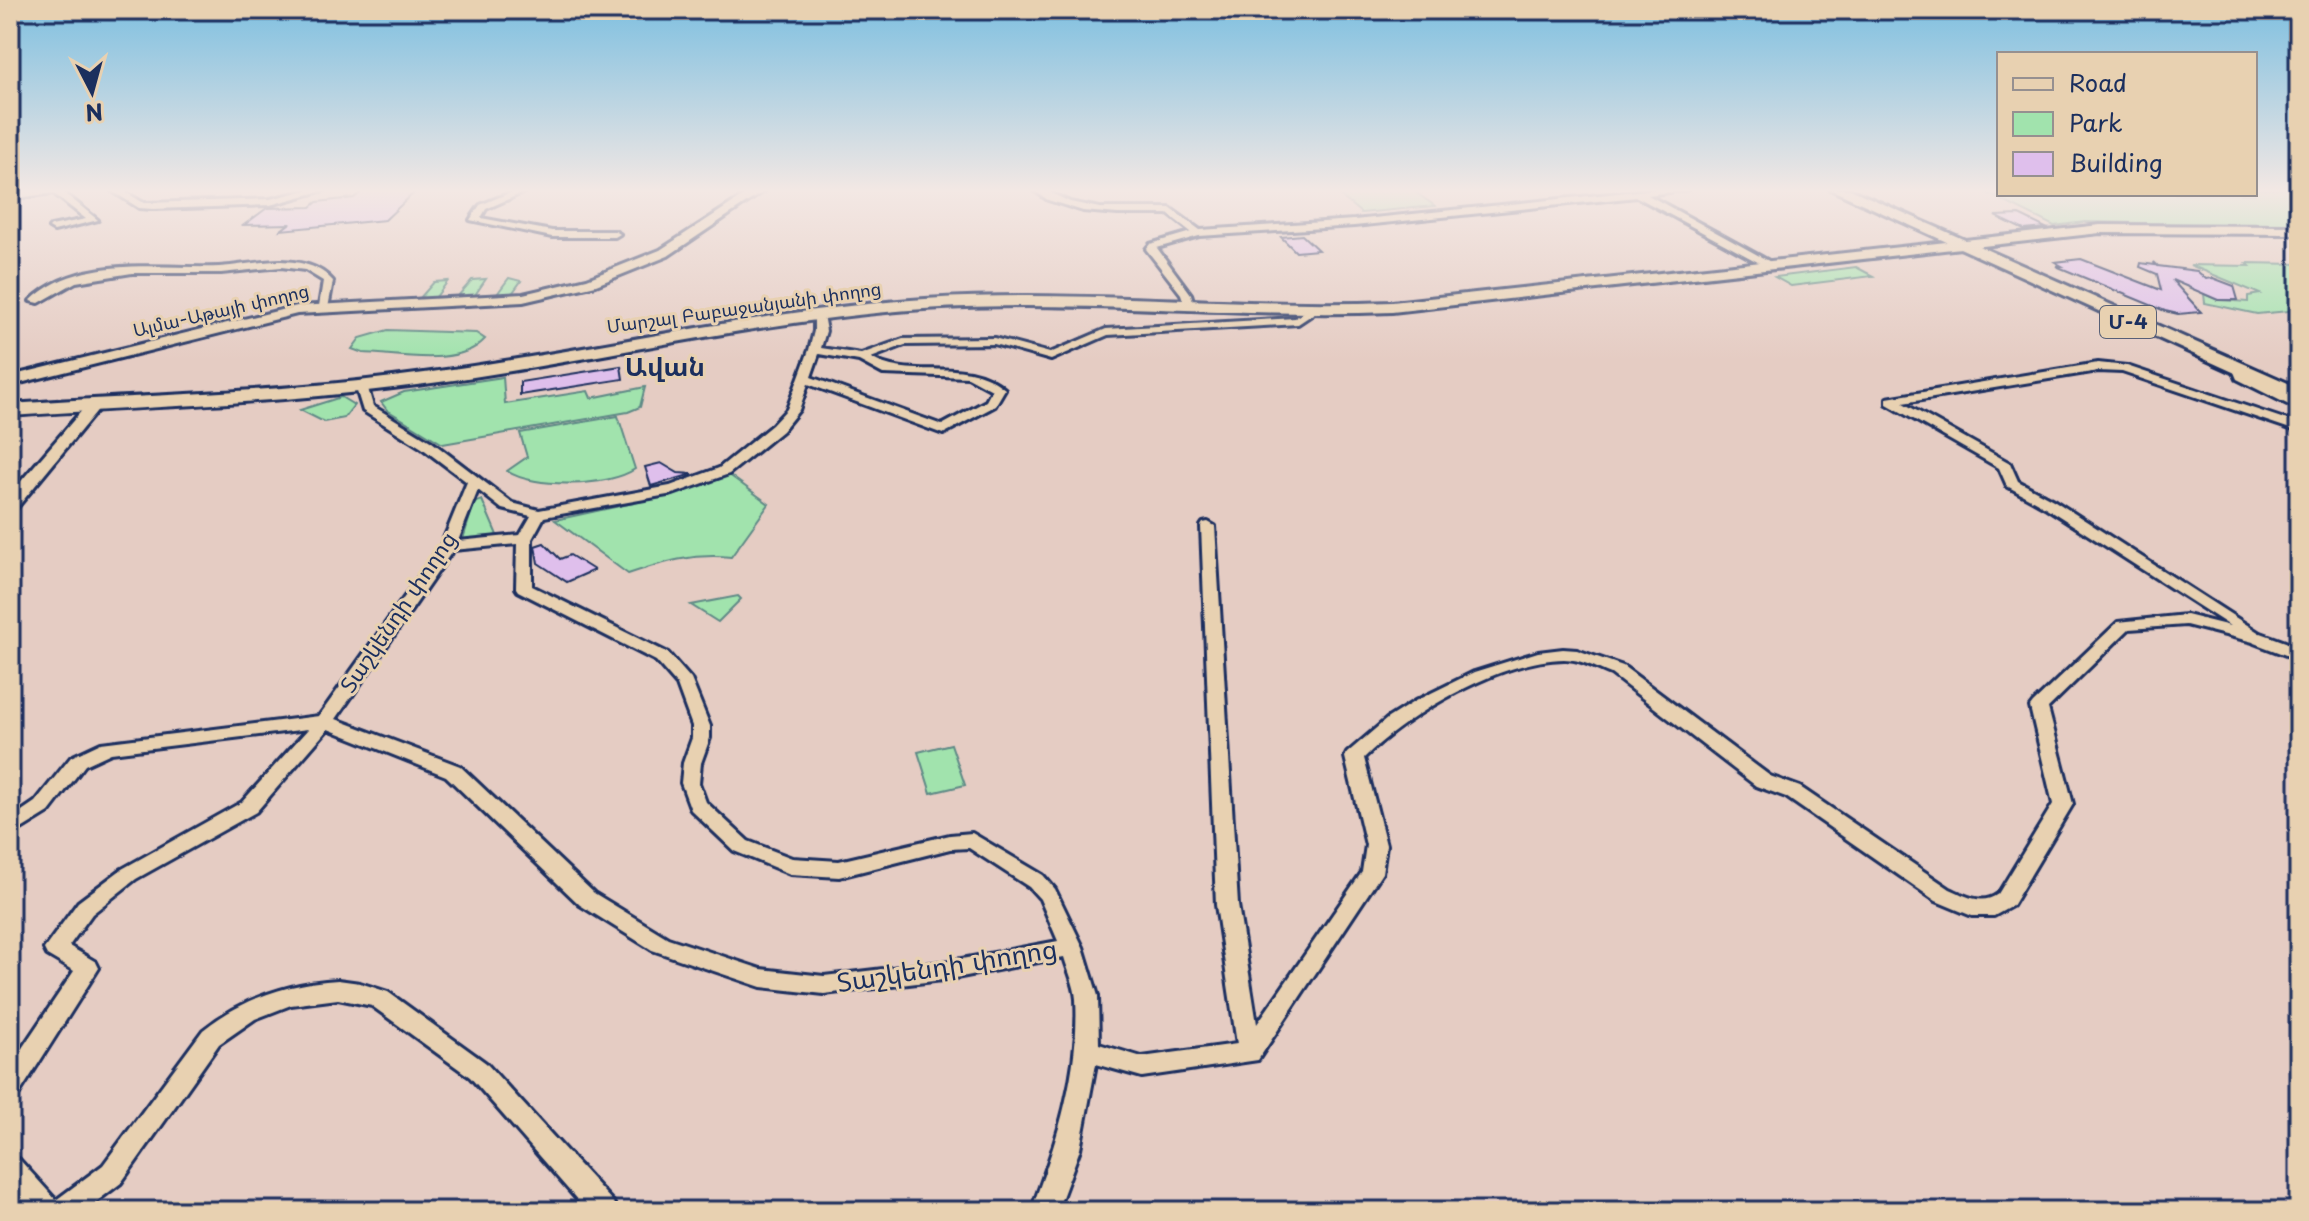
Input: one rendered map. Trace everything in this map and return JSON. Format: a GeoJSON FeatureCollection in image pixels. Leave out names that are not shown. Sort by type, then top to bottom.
{"type":"FeatureCollection","features":[{"type":"Feature","properties":{"kind":"highway","name":"Մ-4"},"geometry":{"type":"LineString","coordinates":[[1970,246],[2240,372],[2299,396]]}},
{"type":"Feature","properties":{"kind":"highway","name":"Մ-4"},"geometry":{"type":"LineString","coordinates":[[1971,246],[2299,386]]}},
{"type":"Feature","properties":{"kind":"main road","name":"Մարշալ Բաբաջանյանի փողոց"},"geometry":{"type":"LineString","coordinates":[[10,410],[361,385],[818,315],[927,304],[986,302],[1314,310],[1392,307],[1948,246]]}},
{"type":"Feature","properties":{"kind":"street","name":"Ալմա-Աթայի փողոց"},"geometry":{"type":"LineString","coordinates":[[11,381],[324,306],[523,298],[553,293],[664,253],[675,246]]}},
{"type":"Feature","properties":{"kind":"street"},"geometry":{"type":"LineString","coordinates":[[1156,246],[1151,249],[1186,294],[1190,307]]}},
{"type":"Feature","properties":{"kind":"street"},"geometry":{"type":"LineString","coordinates":[[1734,246],[1771,265]]}},
{"type":"Feature","properties":{"kind":"street"},"geometry":{"type":"LineString","coordinates":[[35,301],[54,288],[87,276],[137,269],[221,270],[273,263],[299,265],[323,276],[328,281],[324,306]]}},
{"type":"Feature","properties":{"kind":"street"},"geometry":{"type":"LineString","coordinates":[[862,358],[903,342],[994,341],[1051,357],[1106,332],[1298,321],[1314,310]]}},
{"type":"Feature","properties":{"kind":"street"},"geometry":{"type":"LineString","coordinates":[[361,385],[367,408],[475,480],[507,506],[539,514],[673,490],[715,476],[777,428],[793,410],[820,331],[818,315]]}},
{"type":"Feature","properties":{"kind":"street"},"geometry":{"type":"LineString","coordinates":[[805,379],[943,430],[991,403],[999,389],[970,374],[883,370],[862,358],[815,350]]}},
{"type":"Feature","properties":{"kind":"street"},"geometry":{"type":"LineString","coordinates":[[2261,639],[2012,483],[2005,466],[1891,401],[2098,367],[2123,369],[2299,428]]}},
{"type":"Feature","properties":{"kind":"street"},"geometry":{"type":"LineString","coordinates":[[2240,372],[2257,388],[2299,406]]}},
{"type":"Feature","properties":{"kind":"street"},"geometry":{"type":"LineString","coordinates":[[10,505],[95,404]]}},
{"type":"Feature","properties":{"kind":"street","name":"Տաշկենդի փողոց"},"geometry":{"type":"LineString","coordinates":[[10,1086],[88,968],[55,949],[85,908],[129,874],[249,807],[325,721],[448,546],[475,480]]}},
{"type":"Feature","properties":{"kind":"street"},"geometry":{"type":"LineString","coordinates":[[539,514],[525,539],[524,588],[662,657],[685,683],[701,726],[690,783],[698,805],[741,846],[790,866],[839,869],[950,842],[972,840],[1036,881],[1048,895],[1072,947],[1087,996],[1087,1051],[1067,1149],[1044,1211]]}},
{"type":"Feature","properties":{"kind":"street"},"geometry":{"type":"LineString","coordinates":[[1208,526],[1227,905],[1250,1053]]}},
{"type":"Feature","properties":{"kind":"street"},"geometry":{"type":"LineString","coordinates":[[448,546],[525,539]]}},
{"type":"Feature","properties":{"kind":"street"},"geometry":{"type":"LineString","coordinates":[[1087,1051],[1142,1067],[1250,1053],[1372,873],[1376,845],[1354,757],[1369,739],[1463,681],[1534,658],[1566,654],[1596,661],[1617,670],[1763,781],[1793,792],[1943,895],[1972,908],[1994,908],[2005,900],[2063,804],[2039,707],[2124,625],[2186,620],[2261,639],[2299,654]]}},
{"type":"Feature","properties":{"kind":"street"},"geometry":{"type":"LineString","coordinates":[[10,829],[42,807],[78,761],[107,747],[325,721]]}},
{"type":"Feature","properties":{"kind":"street","name":"Տաշկենդի փողոց"},"geometry":{"type":"LineString","coordinates":[[325,721],[453,771],[587,899],[660,944],[761,978],[824,985],[951,970],[1072,947]]}},
{"type":"Feature","properties":{"kind":"street"},"geometry":{"type":"LineString","coordinates":[[63,1211],[112,1174],[211,1037],[229,1021],[251,1008],[343,988],[365,991],[380,999],[478,1070],[604,1211]]}},
{"type":"Feature","properties":{"kind":"street"},"geometry":{"type":"LineString","coordinates":[[10,1168],[49,1211]]}},
{"type":"Feature","properties":{"kind":"green space"},"geometry":{"type":"Polygon","coordinates":[[[2247,263],[2299,264],[2299,310],[2257,314],[2205,303],[2204,294],[2218,300],[2248,302],[2248,296],[2260,294],[2190,265],[2250,266],[2247,263]]]}},
{"type":"Feature","properties":{"kind":"green space"},"geometry":{"type":"Polygon","coordinates":[[[1856,267],[1873,276],[1791,286],[1775,277],[1856,267]]]}},
{"type":"Feature","properties":{"kind":"green space"},"geometry":{"type":"Polygon","coordinates":[[[509,278],[521,281],[511,295],[395,300],[420,298],[434,282],[448,281],[436,297],[458,296],[472,280],[486,279],[475,295],[497,294],[509,278]]]}},
{"type":"Feature","properties":{"kind":"green space"},"geometry":{"type":"Polygon","coordinates":[[[388,330],[476,333],[485,339],[460,354],[444,356],[410,357],[363,353],[352,349],[360,338],[388,330]]]}},
{"type":"Feature","properties":{"kind":"green space"},"geometry":{"type":"Polygon","coordinates":[[[503,377],[505,404],[588,391],[591,398],[645,387],[640,407],[628,412],[443,444],[387,410],[381,402],[404,392],[503,377]]]}},
{"type":"Feature","properties":{"kind":"green space"},"geometry":{"type":"Polygon","coordinates":[[[341,397],[354,405],[344,418],[324,422],[300,410],[341,397]]]}},
{"type":"Feature","properties":{"kind":"green space"},"geometry":{"type":"Polygon","coordinates":[[[618,416],[635,469],[623,475],[571,484],[534,481],[507,471],[527,457],[520,433],[618,416]]]}},
{"type":"Feature","properties":{"kind":"green space"},"geometry":{"type":"Polygon","coordinates":[[[728,474],[769,504],[731,557],[704,556],[679,560],[628,574],[555,520],[661,497],[728,474]]]}},
{"type":"Feature","properties":{"kind":"green space"},"geometry":{"type":"Polygon","coordinates":[[[482,500],[497,535],[474,541],[463,539],[474,503],[482,500]]]}},
{"type":"Feature","properties":{"kind":"green space"},"geometry":{"type":"Polygon","coordinates":[[[738,596],[741,599],[718,622],[691,605],[738,596]]]}},
{"type":"Feature","properties":{"kind":"green space"},"geometry":{"type":"Polygon","coordinates":[[[951,744],[965,785],[931,793],[918,752],[951,744]]]}},
{"type":"Feature","properties":{"kind":"building"},"geometry":{"type":"Polygon","coordinates":[[[1290,246],[1314,246],[1318,250],[1296,252],[1290,246]]]}},
{"type":"Feature","properties":{"kind":"building"},"geometry":{"type":"Polygon","coordinates":[[[2081,259],[2161,290],[2157,274],[2140,267],[2141,263],[2155,265],[2154,262],[2158,266],[2197,271],[2206,279],[2213,278],[2234,286],[2238,300],[2218,300],[2172,280],[2201,312],[2178,314],[2165,311],[2056,266],[2062,266],[2055,262],[2081,259]]]}},
{"type":"Feature","properties":{"kind":"building"},"geometry":{"type":"Polygon","coordinates":[[[621,366],[623,379],[520,395],[520,382],[621,366]]]}},
{"type":"Feature","properties":{"kind":"building"},"geometry":{"type":"Polygon","coordinates":[[[661,463],[678,473],[693,474],[651,486],[645,467],[661,463]]]}},
{"type":"Feature","properties":{"kind":"building"},"geometry":{"type":"Polygon","coordinates":[[[544,543],[560,559],[570,555],[594,570],[567,582],[538,563],[535,546],[544,543]]]}},
{"type":"Feature","properties":{"kind":"district","name":"Ավան"},"geometry":{"type":"Point","coordinates":[665,367]}}]}
